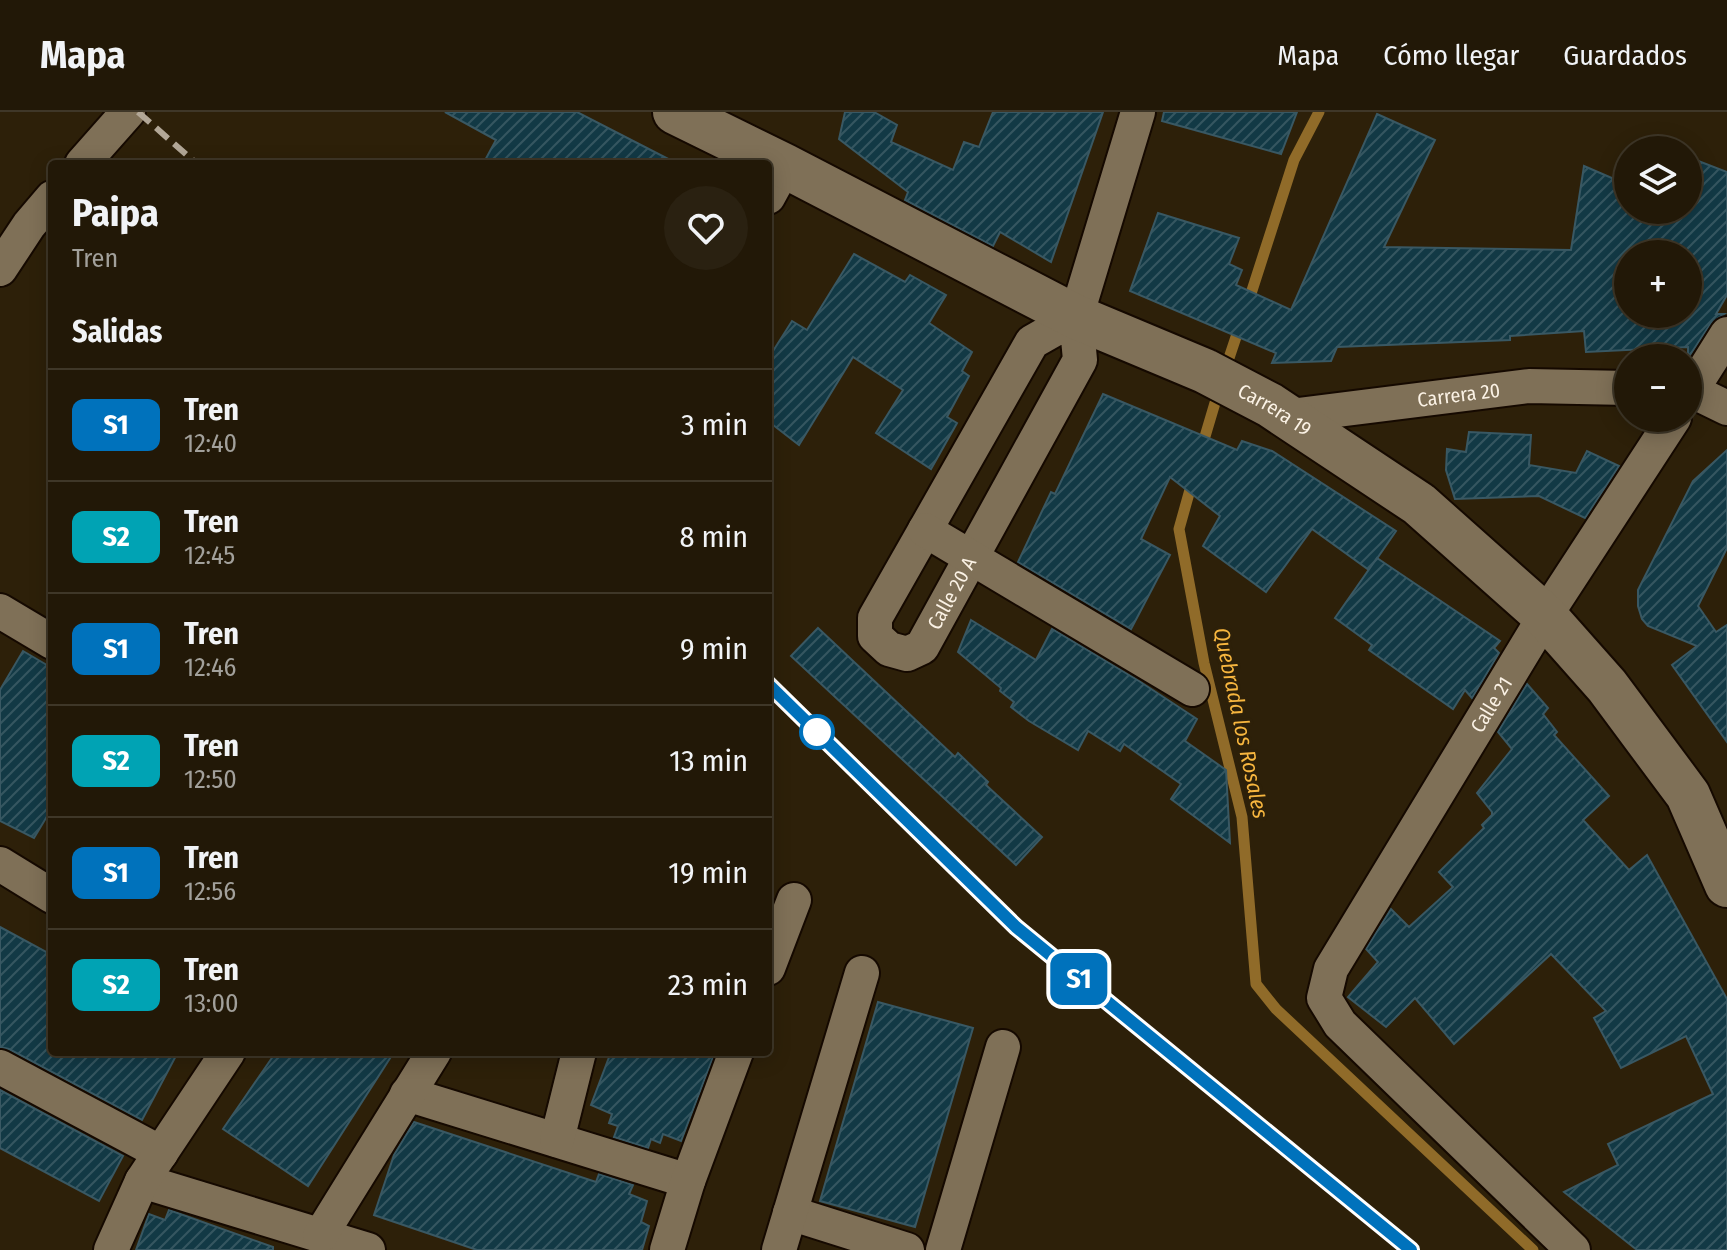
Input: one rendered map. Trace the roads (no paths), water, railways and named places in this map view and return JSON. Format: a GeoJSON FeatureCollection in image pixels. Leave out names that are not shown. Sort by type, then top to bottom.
{"type":"FeatureCollection","features":[{"type":"Feature","properties":{"kind":"street"},"geometry":{"type":"LineString","coordinates":[[86,160],[128,112]]}},
{"type":"Feature","properties":{"kind":"street","name":"Carrera 19"},"geometry":{"type":"LineString","coordinates":[[675,112],[745,160]]}},
{"type":"Feature","properties":{"kind":"street","name":"Calle 20 A"},"geometry":{"type":"LineString","coordinates":[[1076,317],[1032,342],[875,618],[875,636],[889,649],[907,654],[922,647],[1080,360],[1076,317],[1138,112]]}},
{"type":"Feature","properties":{"kind":"street","name":"Carrera 19"},"geometry":{"type":"LineString","coordinates":[[777,182],[1076,317],[1205,371],[1280,410],[1419,504],[1545,616],[1607,686],[1688,795],[1727,885]]}},
{"type":"Feature","properties":{"kind":"street"},"geometry":{"type":"LineString","coordinates":[[0,269],[48,203]]}},
{"type":"Feature","properties":{"kind":"street"},"geometry":{"type":"LineString","coordinates":[[1702,372],[1727,334]]}},
{"type":"Feature","properties":{"kind":"street","name":"Carrera 20"},"geometry":{"type":"LineString","coordinates":[[1280,410],[1529,386],[1614,388]]}},
{"type":"Feature","properties":{"kind":"street"},"geometry":{"type":"LineString","coordinates":[[1702,397],[1727,408]]}},
{"type":"Feature","properties":{"kind":"street","name":"Calle 21"},"geometry":{"type":"LineString","coordinates":[[1573,1250],[1340,1024],[1324,998],[1331,969],[1545,616],[1665,432]]}},
{"type":"Feature","properties":{"kind":"street"},"geometry":{"type":"LineString","coordinates":[[925,530],[1192,689]]}},
{"type":"Feature","properties":{"kind":"street"},"geometry":{"type":"LineString","coordinates":[[0,611],[48,640]]}},
{"type":"Feature","properties":{"kind":"street"},"geometry":{"type":"LineString","coordinates":[[0,864],[48,894]]}},
{"type":"Feature","properties":{"kind":"street"},"geometry":{"type":"LineString","coordinates":[[772,958],[794,900]]}},
{"type":"Feature","properties":{"kind":"street"},"geometry":{"type":"LineString","coordinates":[[779,1250],[862,973]]}},
{"type":"Feature","properties":{"kind":"street"},"geometry":{"type":"LineString","coordinates":[[943,1250],[1003,1047]]}},
{"type":"Feature","properties":{"kind":"street"},"geometry":{"type":"LineString","coordinates":[[111,1250],[142,1181],[225,1056]]}},
{"type":"Feature","properties":{"kind":"street"},"geometry":{"type":"LineString","coordinates":[[320,1236],[431,1056]]}},
{"type":"Feature","properties":{"kind":"street"},"geometry":{"type":"LineString","coordinates":[[557,1140],[578,1056]]}},
{"type":"Feature","properties":{"kind":"street"},"geometry":{"type":"LineString","coordinates":[[667,1250],[688,1181],[735,1056]]}},
{"type":"Feature","properties":{"kind":"street"},"geometry":{"type":"LineString","coordinates":[[0,1067],[161,1153]]}},
{"type":"Feature","properties":{"kind":"street"},"geometry":{"type":"LineString","coordinates":[[407,1094],[688,1181]]}},
{"type":"Feature","properties":{"kind":"street"},"geometry":{"type":"LineString","coordinates":[[142,1181],[368,1250]]}},
{"type":"Feature","properties":{"kind":"street"},"geometry":{"type":"LineString","coordinates":[[790,1213],[907,1250]]}},
{"type":"Feature","properties":{"kind":"waterway","name":"Quebrada los Rosales"},"geometry":{"type":"LineString","coordinates":[[1247,306],[1294,160],[1319,112]]}},
{"type":"Feature","properties":{"kind":"waterway","name":"Quebrada los Rosales"},"geometry":{"type":"LineString","coordinates":[[1225,370],[1241,322]]}},
{"type":"Feature","properties":{"kind":"waterway","name":"Quebrada los Rosales"},"geometry":{"type":"LineString","coordinates":[[1201,450],[1220,386]]}},
{"type":"Feature","properties":{"kind":"waterway","name":"Quebrada los Rosales"},"geometry":{"type":"LineString","coordinates":[[1193,479],[1179,529],[1204,663],[1242,817],[1256,984],[1276,1009],[1533,1250]]}},
{"type":"Feature","properties":{"kind":"railway"},"geometry":{"type":"LineString","coordinates":[[138,112],[192,160]]}},
{"type":"Feature","properties":{"kind":"railway"},"geometry":{"type":"LineString","coordinates":[[772,688],[1016,927],[1411,1250]]}},
{"type":"Feature","properties":{"kind":"train","name":"S1"},"geometry":{"type":"LineString","coordinates":[[772,688],[1016,927],[1411,1250]]}}]}
